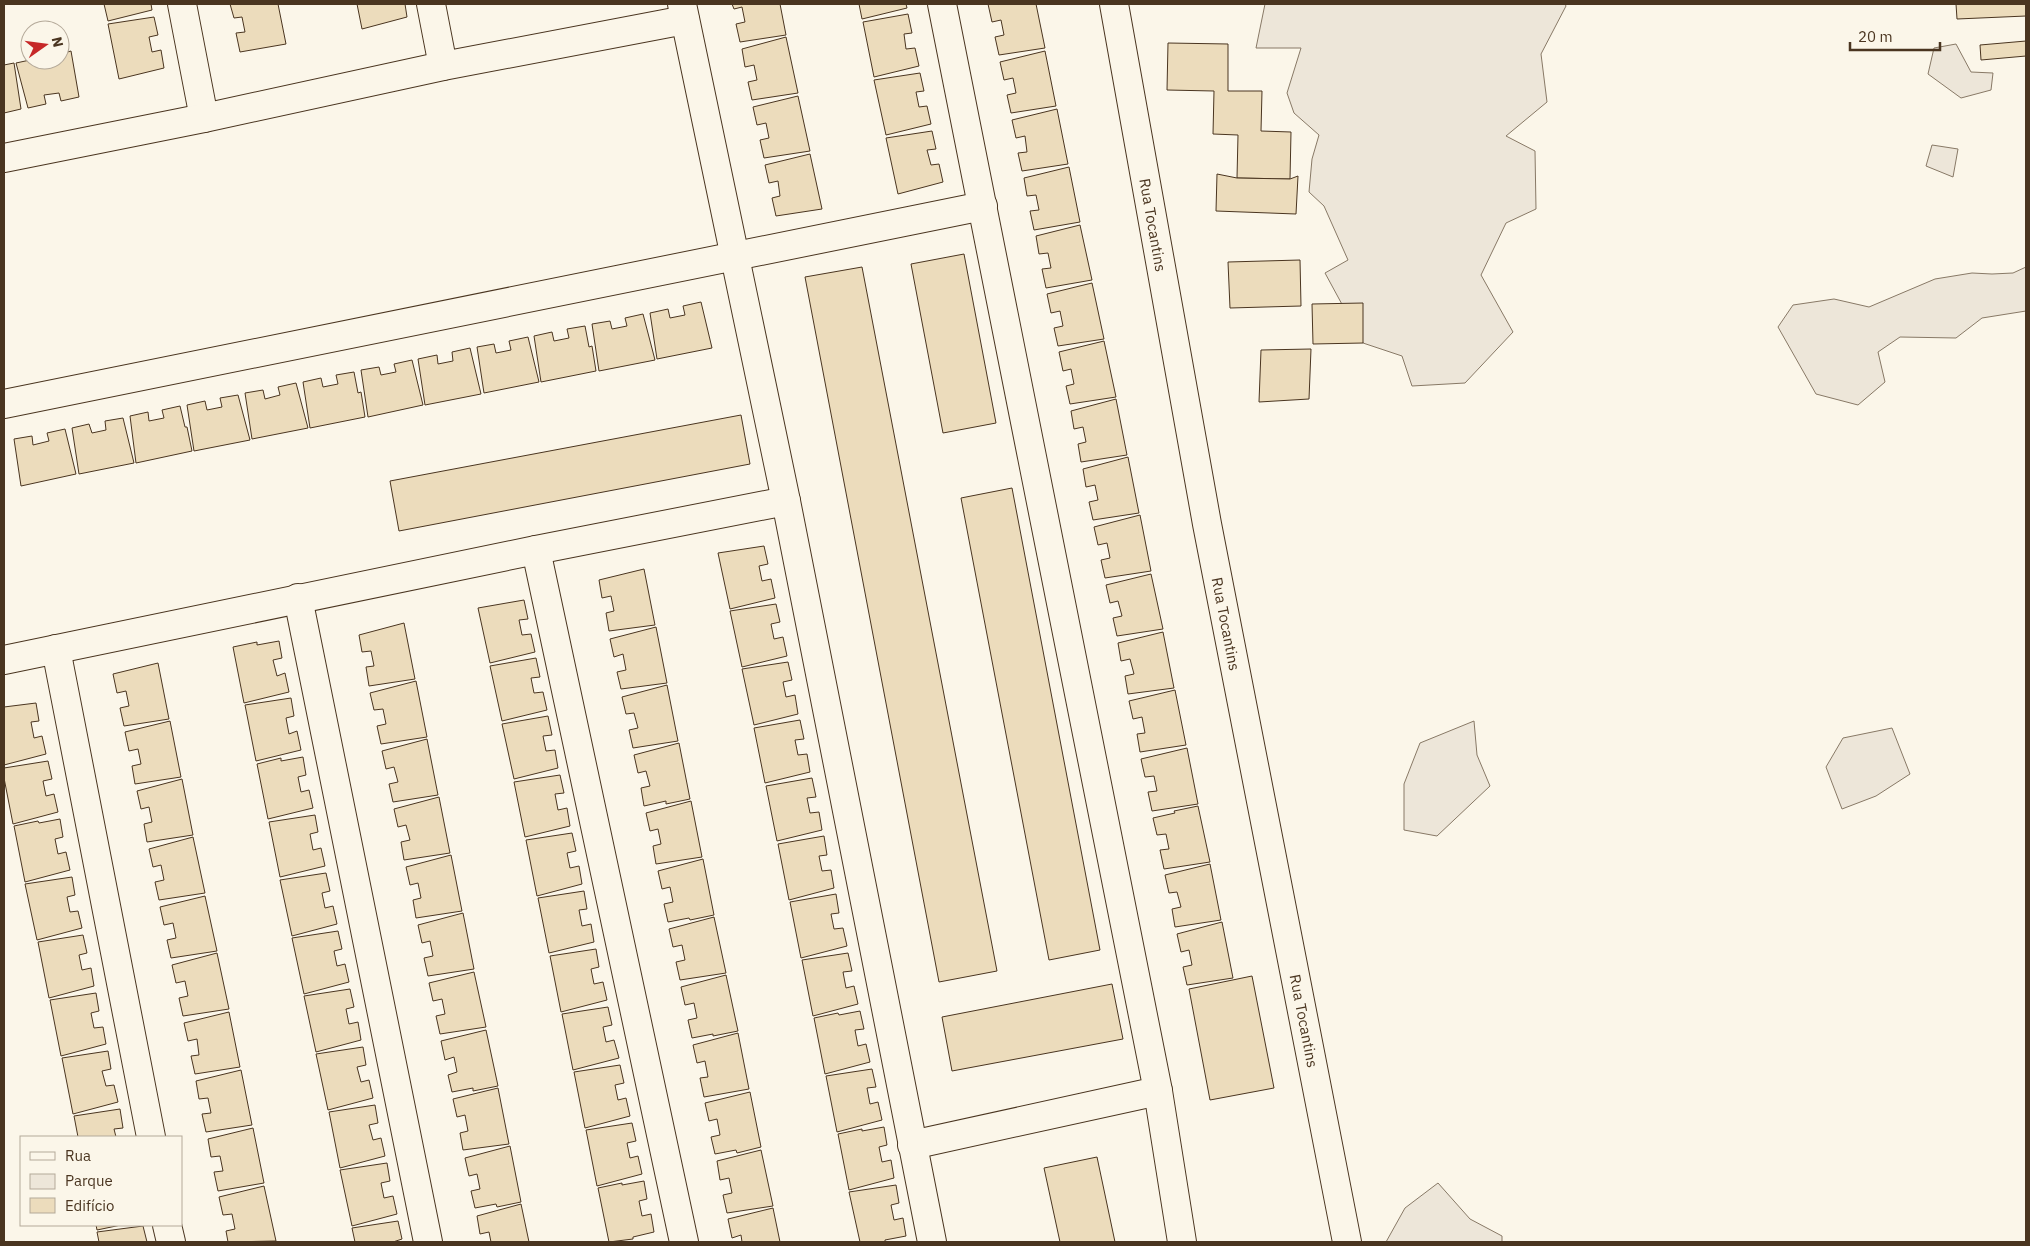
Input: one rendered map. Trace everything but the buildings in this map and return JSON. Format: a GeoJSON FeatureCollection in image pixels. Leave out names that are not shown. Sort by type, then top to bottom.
{"type":"FeatureCollection","features":[{"type":"Feature","properties":{"kind":"street"},"geometry":{"type":"LineString","coordinates":[[182,4],[204,118]]}},
{"type":"Feature","properties":{"kind":"street"},"geometry":{"type":"LineString","coordinates":[[431,4],[443,66]]}},
{"type":"Feature","properties":{"kind":"street"},"geometry":{"type":"LineString","coordinates":[[942,4],[1158,1091],[1182,1242]]}},
{"type":"Feature","properties":{"kind":"street","name":"Rua Tocantins"},"geometry":{"type":"LineString","coordinates":[[1114,4],[1207,524],[1347,1242]]}},
{"type":"Feature","properties":{"kind":"street"},"geometry":{"type":"LineString","coordinates":[[4,158],[204,118],[683,12],[786,501],[932,1242]]}},
{"type":"Feature","properties":{"kind":"street"},"geometry":{"type":"LineString","coordinates":[[4,404],[734,258],[983,206]]}},
{"type":"Feature","properties":{"kind":"street"},"geometry":{"type":"LineString","coordinates":[[4,660],[298,598],[786,501]]}},
{"type":"Feature","properties":{"kind":"street"},"geometry":{"type":"LineString","coordinates":[[536,550],[684,1242]]}},
{"type":"Feature","properties":{"kind":"street"},"geometry":{"type":"LineString","coordinates":[[298,598],[428,1242]]}},
{"type":"Feature","properties":{"kind":"street"},"geometry":{"type":"LineString","coordinates":[[56,649],[150,1136]]}},
{"type":"Feature","properties":{"kind":"street"},"geometry":{"type":"LineString","coordinates":[[912,1145],[1158,1091]]}},
{"type":"Feature","properties":{"kind":"street"},"geometry":{"type":"LineString","coordinates":[[168,1226],[171,1242]]}},
{"type":"Feature","properties":{"kind":"green space"},"geometry":{"type":"Polygon","coordinates":[[[1265,4],[1565,4],[1566,6],[1541,54],[1547,102],[1506,136],[1535,151],[1536,209],[1506,223],[1481,275],[1513,332],[1465,383],[1412,386],[1402,356],[1363,343],[1325,273],[1348,260],[1324,206],[1309,192],[1312,159],[1319,135],[1294,113],[1287,93],[1301,48],[1256,48],[1265,4]]]}},
{"type":"Feature","properties":{"kind":"green space"},"geometry":{"type":"Polygon","coordinates":[[[1956,44],[1971,72],[1993,73],[1991,90],[1961,98],[1928,74],[1934,48],[1956,44]]]}},
{"type":"Feature","properties":{"kind":"green space"},"geometry":{"type":"Polygon","coordinates":[[[1932,145],[1958,149],[1953,177],[1926,166],[1932,145]]]}},
{"type":"Feature","properties":{"kind":"green space"},"geometry":{"type":"Polygon","coordinates":[[[2026,267],[2026,311],[1982,318],[1956,338],[1900,337],[1878,352],[1885,382],[1858,405],[1816,394],[1778,327],[1793,305],[1834,299],[1869,307],[1935,279],[1972,273],[2013,273],[2026,267]]]}},
{"type":"Feature","properties":{"kind":"green space"},"geometry":{"type":"Polygon","coordinates":[[[1474,721],[1477,755],[1490,786],[1437,836],[1404,830],[1404,784],[1420,743],[1474,721]]]}},
{"type":"Feature","properties":{"kind":"green space"},"geometry":{"type":"Polygon","coordinates":[[[1892,728],[1910,774],[1876,796],[1842,809],[1826,767],[1843,738],[1892,728]]]}},
{"type":"Feature","properties":{"kind":"green space"},"geometry":{"type":"Polygon","coordinates":[[[1438,1183],[1470,1219],[1502,1236],[1502,1242],[1386,1242],[1405,1208],[1438,1183]]]}}]}
